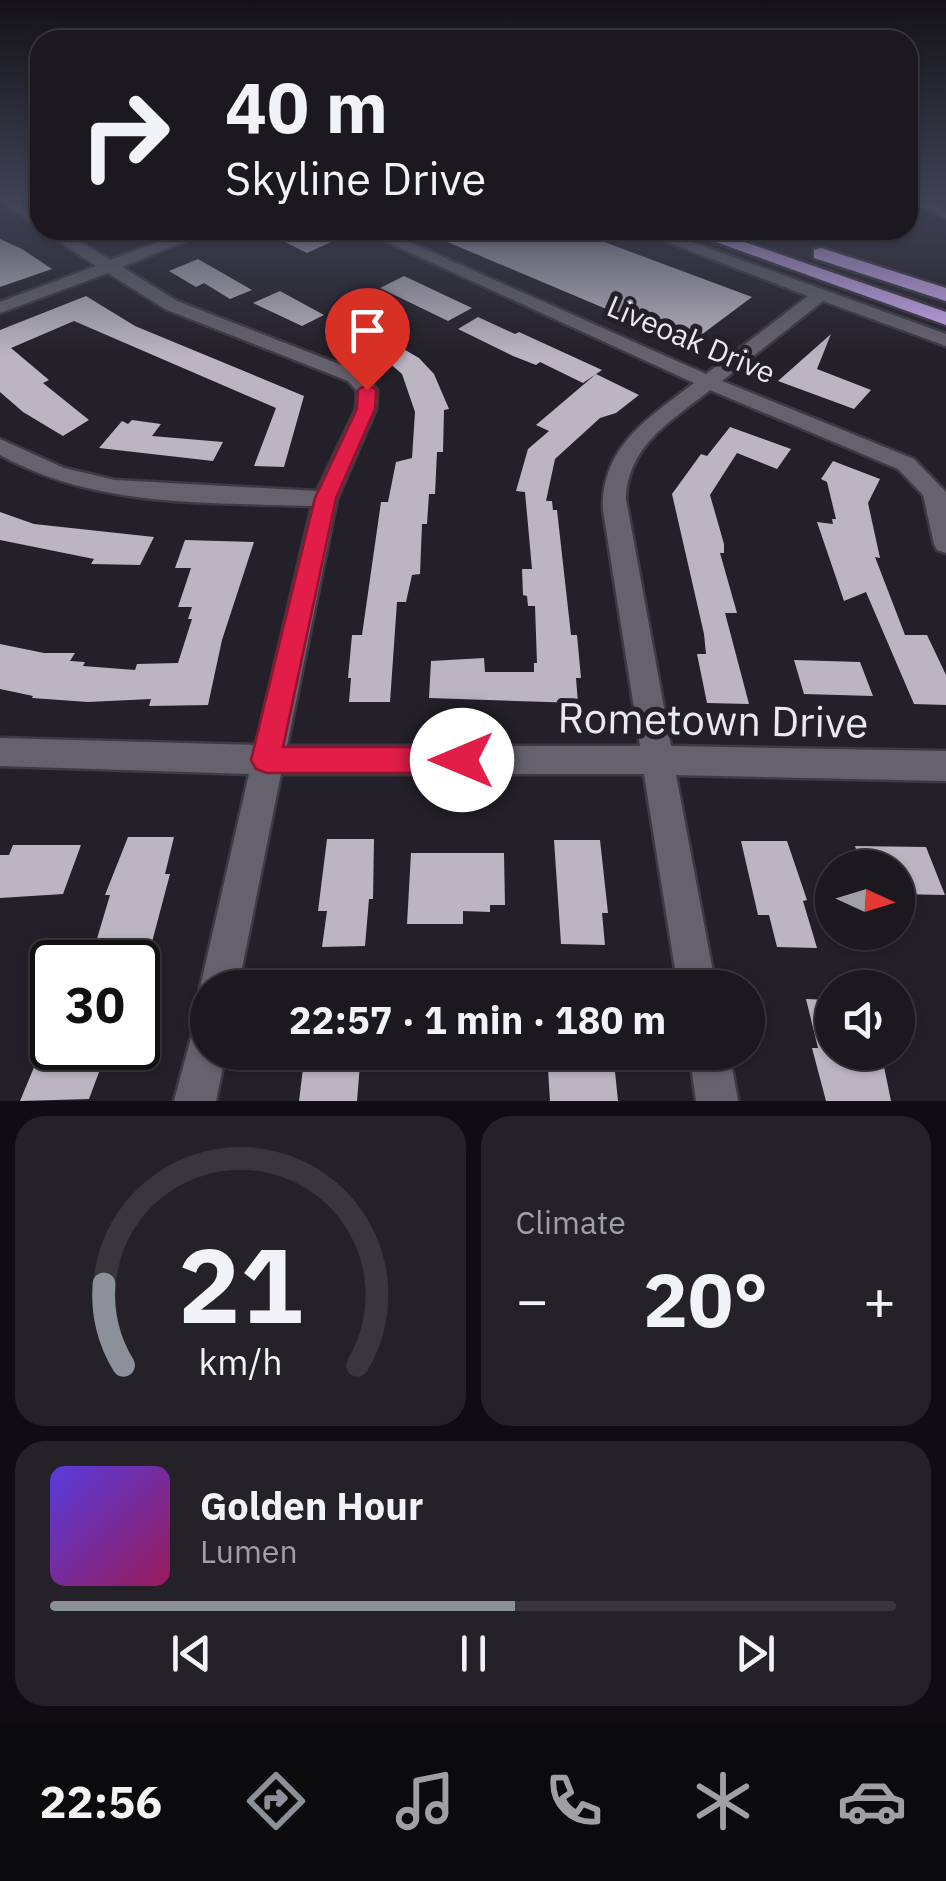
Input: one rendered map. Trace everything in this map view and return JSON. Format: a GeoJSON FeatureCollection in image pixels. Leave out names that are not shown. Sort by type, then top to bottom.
{"type":"FeatureCollection","features":[{"type":"Feature","properties":{"kind":"highway"},"geometry":{"type":"LineString","coordinates":[[756,252],[946,319]]}},
{"type":"Feature","properties":{"kind":"highway"},"geometry":{"type":"LineString","coordinates":[[816,252],[946,295]]}},
{"type":"Feature","properties":{"kind":"street"},"geometry":{"type":"LineString","coordinates":[[86,252],[171,305],[355,377],[367,390],[366,409],[325,498],[222,970]]}},
{"type":"Feature","properties":{"kind":"street"},"geometry":{"type":"LineString","coordinates":[[0,308],[145,252]]}},
{"type":"Feature","properties":{"kind":"street","name":"Liveoak Drive"},"geometry":{"type":"LineString","coordinates":[[419,252],[708,382],[906,464],[934,492],[946,544]]}},
{"type":"Feature","properties":{"kind":"street"},"geometry":{"type":"LineString","coordinates":[[707,252],[946,340]]}},
{"type":"Feature","properties":{"kind":"street"},"geometry":{"type":"LineString","coordinates":[[695,970],[615,510],[616,476],[620,462],[640,435],[822,293]]}},
{"type":"Feature","properties":{"kind":"street"},"geometry":{"type":"LineString","coordinates":[[0,446],[58,475],[94,482],[141,489],[325,498]]}},
{"type":"Feature","properties":{"kind":"street","name":"Rometown Drive"},"geometry":{"type":"LineString","coordinates":[[0,752],[266,760],[658,760],[946,766]]}},
{"type":"Feature","properties":{"kind":"street"},"geometry":{"type":"LineString","coordinates":[[195,1101],[202,1070]]}},
{"type":"Feature","properties":{"kind":"street"},"geometry":{"type":"LineString","coordinates":[[711,1070],[717,1101]]}},
{"type":"Feature","properties":{"kind":"building"},"geometry":{"type":"Polygon","coordinates":[[[0,252],[27,252],[52,269],[0,287],[0,252]]]}},
{"type":"Feature","properties":{"kind":"building"},"geometry":{"type":"Polygon","coordinates":[[[472,252],[632,252],[752,297],[689,344],[472,252]]]}},
{"type":"Feature","properties":{"kind":"building"},"geometry":{"type":"Polygon","coordinates":[[[198,259],[252,290],[230,299],[204,283],[196,287],[169,271],[198,259]]]}},
{"type":"Feature","properties":{"kind":"building"},"geometry":{"type":"Polygon","coordinates":[[[404,276],[472,308],[448,321],[380,288],[404,276]]]}},
{"type":"Feature","properties":{"kind":"building"},"geometry":{"type":"Polygon","coordinates":[[[280,291],[324,315],[302,326],[253,303],[280,291]]]}},
{"type":"Feature","properties":{"kind":"building"},"geometry":{"type":"Polygon","coordinates":[[[86,296],[135,326],[304,396],[284,467],[254,466],[276,408],[74,321],[11,348],[49,380],[43,383],[89,420],[63,436],[23,412],[0,392],[0,330],[86,296]]]}},
{"type":"Feature","properties":{"kind":"building"},"geometry":{"type":"Polygon","coordinates":[[[347,316],[419,358],[434,374],[449,409],[444,410],[443,452],[437,452],[435,494],[429,494],[427,524],[422,524],[420,574],[412,575],[406,602],[397,602],[390,702],[349,702],[348,678],[352,635],[362,635],[381,502],[388,502],[396,462],[412,458],[415,412],[402,374],[372,348],[367,351],[333,332],[346,325],[343,323],[347,316]]]}},
{"type":"Feature","properties":{"kind":"building"},"geometry":{"type":"Polygon","coordinates":[[[478,317],[602,370],[583,383],[458,329],[478,317]]]}},
{"type":"Feature","properties":{"kind":"building"},"geometry":{"type":"Polygon","coordinates":[[[831,334],[817,369],[871,390],[854,409],[778,381],[831,334]]]}},
{"type":"Feature","properties":{"kind":"building"},"geometry":{"type":"Polygon","coordinates":[[[596,374],[639,395],[616,413],[600,418],[555,459],[546,501],[552,501],[553,510],[557,510],[571,635],[577,635],[581,678],[576,678],[578,703],[429,698],[431,661],[484,658],[485,672],[534,672],[535,606],[528,606],[527,596],[523,595],[522,569],[532,569],[525,492],[516,491],[528,449],[549,431],[536,425],[596,374]]]}},
{"type":"Feature","properties":{"kind":"building"},"geometry":{"type":"Polygon","coordinates":[[[132,420],[161,424],[152,436],[223,442],[213,461],[99,448],[122,421],[128,424],[132,420]]]}},
{"type":"Feature","properties":{"kind":"building"},"geometry":{"type":"Polygon","coordinates":[[[730,427],[791,449],[777,469],[737,453],[710,495],[724,544],[724,553],[720,553],[737,613],[725,613],[749,704],[707,703],[697,654],[706,654],[704,634],[672,494],[701,454],[707,456],[730,427]]]}},
{"type":"Feature","properties":{"kind":"building"},"geometry":{"type":"Polygon","coordinates":[[[833,461],[880,479],[868,503],[880,558],[875,557],[905,635],[927,635],[946,675],[946,705],[914,704],[866,592],[844,601],[817,522],[833,524],[832,519],[836,519],[827,482],[821,479],[833,461]]]}},
{"type":"Feature","properties":{"kind":"building"},"geometry":{"type":"Polygon","coordinates":[[[0,512],[34,524],[154,537],[140,565],[91,564],[94,559],[0,540],[0,512]]]}},
{"type":"Feature","properties":{"kind":"building"},"geometry":{"type":"Polygon","coordinates":[[[185,540],[254,542],[222,640],[208,705],[149,706],[151,699],[88,702],[32,698],[0,689],[0,644],[44,653],[75,653],[70,661],[85,662],[83,666],[135,670],[137,664],[178,663],[192,619],[188,619],[192,607],[178,607],[191,568],[175,568],[185,540]]]}},
{"type":"Feature","properties":{"kind":"building"},"geometry":{"type":"Polygon","coordinates":[[[794,660],[860,662],[873,696],[804,694],[794,660]]]}},
{"type":"Feature","properties":{"kind":"building"},"geometry":{"type":"Polygon","coordinates":[[[128,837],[174,837],[165,874],[170,874],[153,940],[97,940],[110,895],[105,895],[128,837]]]}},
{"type":"Feature","properties":{"kind":"building"},"geometry":{"type":"Polygon","coordinates":[[[327,839],[374,839],[373,899],[369,899],[365,946],[322,947],[327,911],[318,911],[327,839]]]}},
{"type":"Feature","properties":{"kind":"building"},"geometry":{"type":"Polygon","coordinates":[[[554,840],[600,840],[608,913],[602,913],[605,945],[561,944],[554,840]]]}},
{"type":"Feature","properties":{"kind":"building"},"geometry":{"type":"Polygon","coordinates":[[[741,841],[787,841],[807,900],[803,901],[815,948],[777,947],[769,915],[758,915],[741,841]]]}},
{"type":"Feature","properties":{"kind":"building"},"geometry":{"type":"Polygon","coordinates":[[[13,845],[81,845],[63,894],[0,898],[0,855],[9,855],[13,845]]]}},
{"type":"Feature","properties":{"kind":"building"},"geometry":{"type":"Polygon","coordinates":[[[855,846],[926,847],[945,895],[915,894],[915,850],[856,850],[855,846]]]}},
{"type":"Feature","properties":{"kind":"building"},"geometry":{"type":"Polygon","coordinates":[[[411,853],[504,853],[505,905],[490,905],[490,912],[463,911],[463,924],[407,924],[411,853]]]}},
{"type":"Feature","properties":{"kind":"building"},"geometry":{"type":"Polygon","coordinates":[[[806,999],[815,999],[815,1036],[806,999]]]}},
{"type":"Feature","properties":{"kind":"building"},"geometry":{"type":"Polygon","coordinates":[[[33,1070],[100,1070],[89,1099],[20,1101],[33,1070]]]}},
{"type":"Feature","properties":{"kind":"building"},"geometry":{"type":"Polygon","coordinates":[[[303,1070],[360,1070],[357,1101],[299,1101],[303,1070]]]}},
{"type":"Feature","properties":{"kind":"building"},"geometry":{"type":"Polygon","coordinates":[[[548,1070],[615,1070],[618,1101],[550,1101],[548,1070]]]}},
{"type":"Feature","properties":{"kind":"building"},"geometry":{"type":"Polygon","coordinates":[[[818,1070],[885,1070],[891,1101],[826,1101],[818,1070]]]}},
{"type":"Feature","properties":{"kind":"route"},"geometry":{"type":"LineString","coordinates":[[367,390],[366,409],[325,498],[266,760],[462,760]]}}]}
